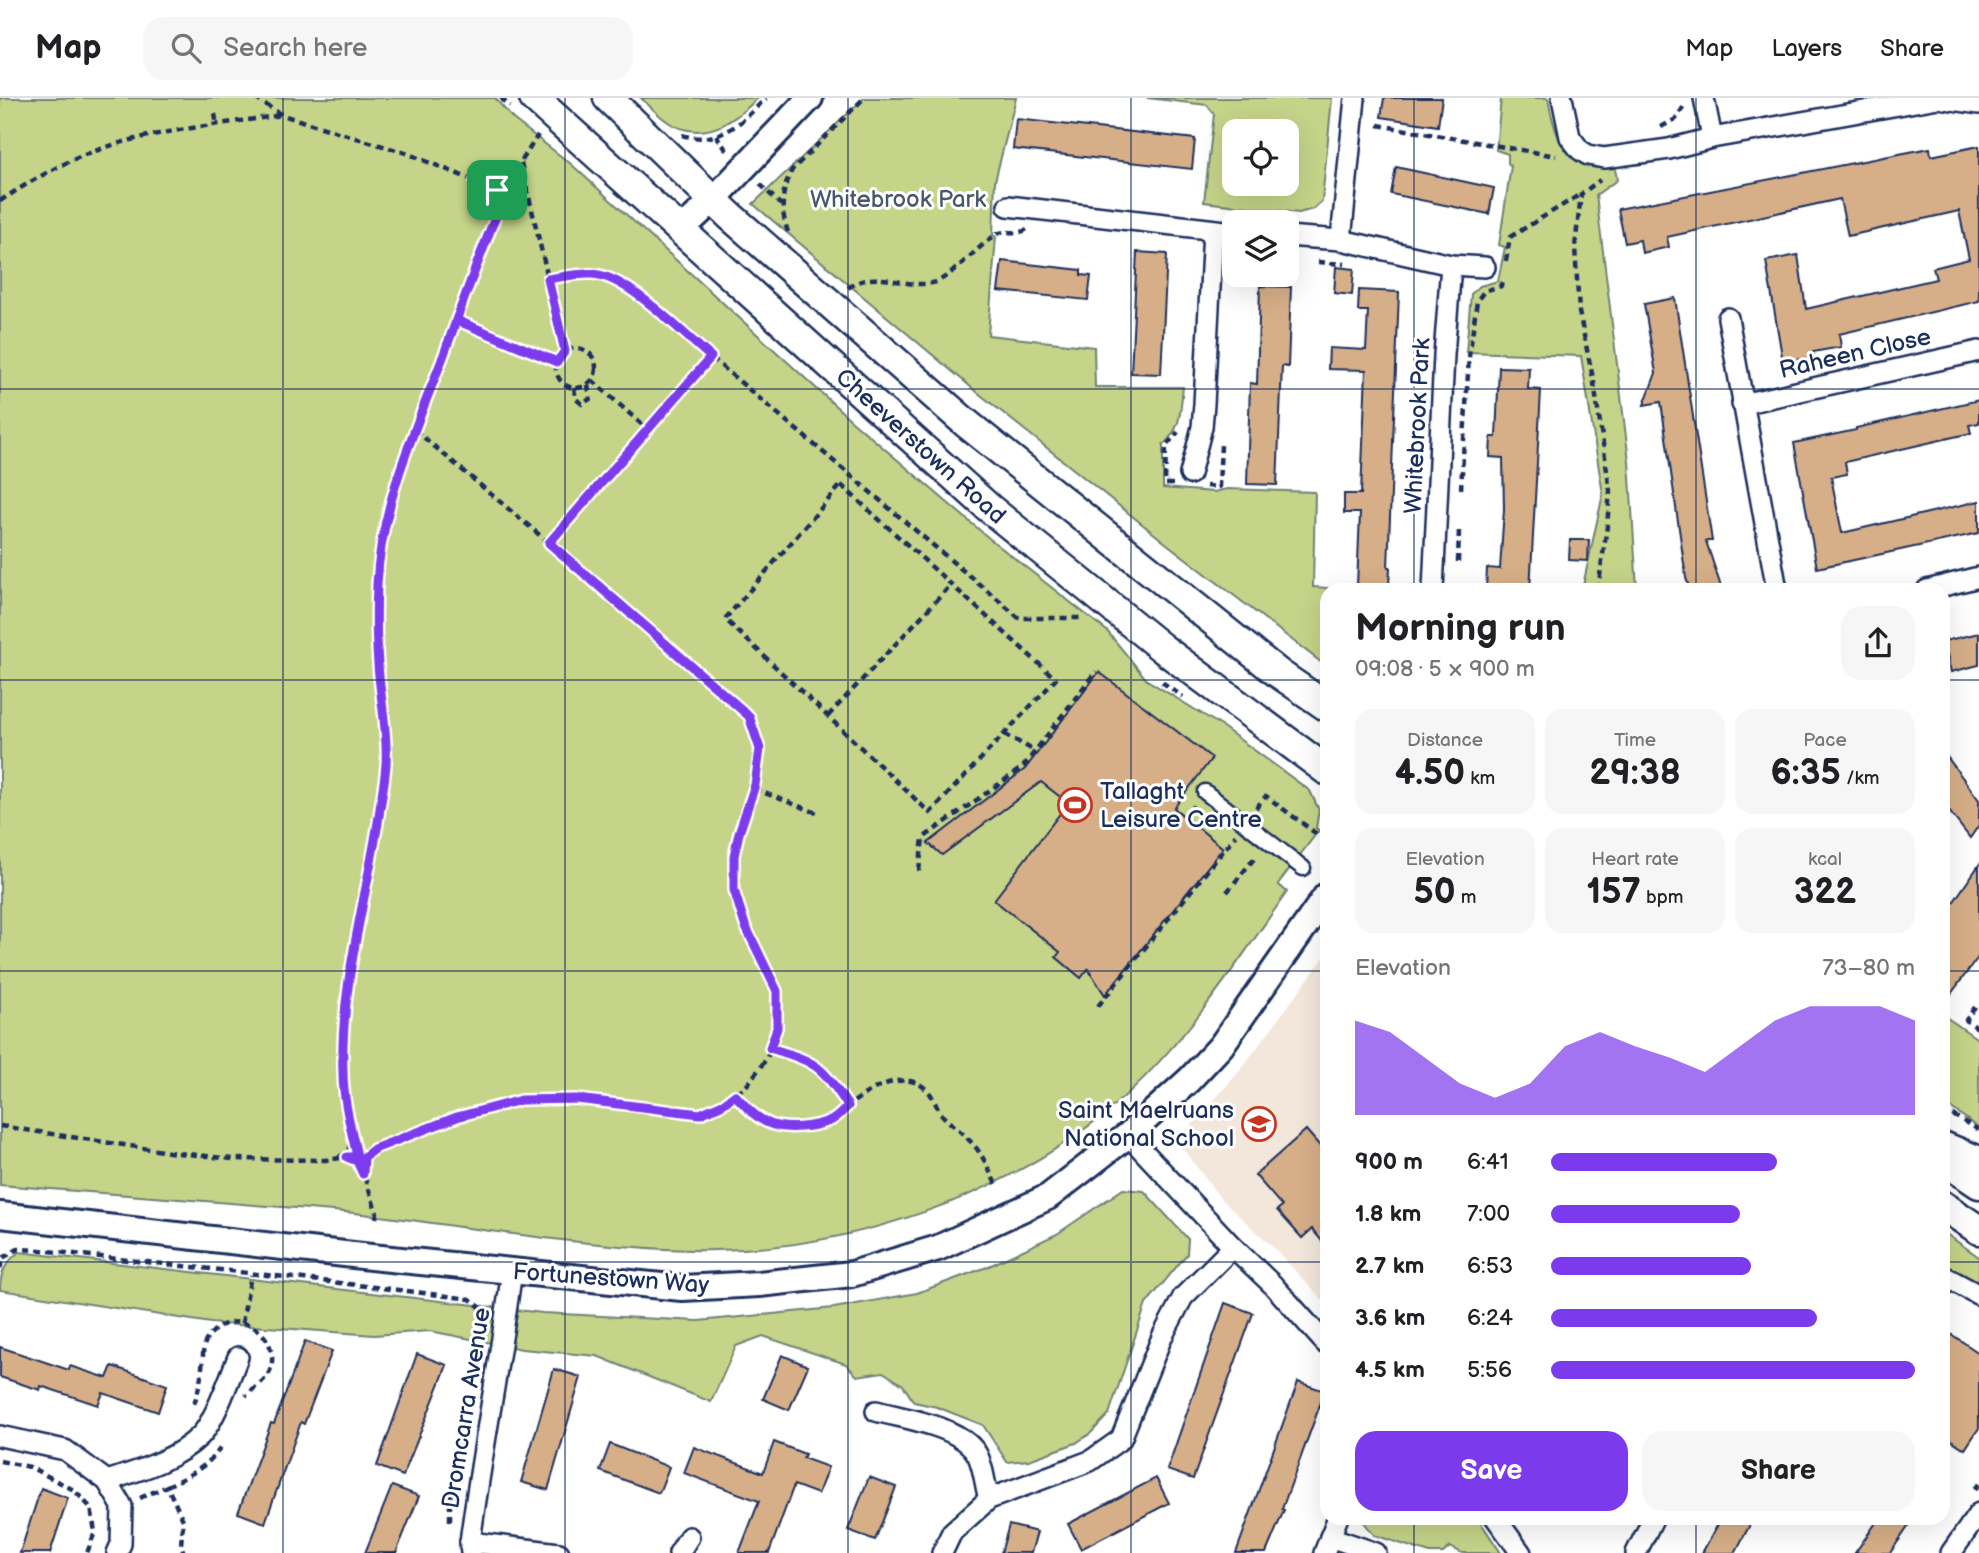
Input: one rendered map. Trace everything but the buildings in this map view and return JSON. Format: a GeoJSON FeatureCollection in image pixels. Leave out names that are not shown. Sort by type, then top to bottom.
{"type":"FeatureCollection","features":[{"type":"Feature","properties":{"kind":"main road","name":"Cheeverstown Road"},"geometry":{"type":"LineString","coordinates":[[534,98],[989,508],[1162,648],[1320,766]]}},
{"type":"Feature","properties":{"kind":"main road","name":"Cheeverstown Road"},"geometry":{"type":"LineString","coordinates":[[608,98],[713,200],[966,423],[1278,673],[1320,702]]}},
{"type":"Feature","properties":{"kind":"main road"},"geometry":{"type":"LineString","coordinates":[[1950,1151],[1979,1163]]}},
{"type":"Feature","properties":{"kind":"main road"},"geometry":{"type":"LineString","coordinates":[[1950,1164],[1979,1184]]}},
{"type":"Feature","properties":{"kind":"main road"},"geometry":{"type":"LineString","coordinates":[[1950,1210],[1979,1230]]}},
{"type":"Feature","properties":{"kind":"street"},"geometry":{"type":"LineString","coordinates":[[682,229],[810,98]]}},
{"type":"Feature","properties":{"kind":"street"},"geometry":{"type":"LineString","coordinates":[[1341,240],[1355,98]]}},
{"type":"Feature","properties":{"kind":"street"},"geometry":{"type":"LineString","coordinates":[[1562,98],[1570,137],[1580,150],[1595,157],[1618,157],[1669,149],[1712,138],[1938,98],[1979,104]]}},
{"type":"Feature","properties":{"kind":"street"},"geometry":{"type":"LineString","coordinates":[[1703,98],[1712,138]]}},
{"type":"Feature","properties":{"kind":"street"},"geometry":{"type":"LineString","coordinates":[[1008,206],[1222,231]]}},
{"type":"Feature","properties":{"kind":"street"},"geometry":{"type":"LineString","coordinates":[[1191,482],[1202,427],[1213,230]]}},
{"type":"Feature","properties":{"kind":"street"},"geometry":{"type":"LineString","coordinates":[[1299,237],[1341,240],[1451,265],[1485,267]]}},
{"type":"Feature","properties":{"kind":"street","name":"Whitebrook Park"},"geometry":{"type":"LineString","coordinates":[[1433,583],[1451,265]]}},
{"type":"Feature","properties":{"kind":"street"},"geometry":{"type":"LineString","coordinates":[[1728,318],[1776,583]]}},
{"type":"Feature","properties":{"kind":"street","name":"Raheen Close"},"geometry":{"type":"LineString","coordinates":[[1742,404],[1979,351]]}},
{"type":"Feature","properties":{"kind":"street"},"geometry":{"type":"LineString","coordinates":[[1950,584],[1979,577]]}},
{"type":"Feature","properties":{"kind":"street"},"geometry":{"type":"LineString","coordinates":[[1205,792],[1303,869]]}},
{"type":"Feature","properties":{"kind":"street","name":"Fortunestown Way"},"geometry":{"type":"LineString","coordinates":[[0,1215],[371,1258],[682,1288],[759,1284],[852,1274],[938,1248],[1048,1197],[1128,1135],[1189,1080],[1221,1046],[1320,905]]}},
{"type":"Feature","properties":{"kind":"street"},"geometry":{"type":"LineString","coordinates":[[1128,1135],[1320,1337]]}},
{"type":"Feature","properties":{"kind":"street"},"geometry":{"type":"LineString","coordinates":[[942,1553],[952,1532],[989,1499],[1090,1461],[1121,1439],[1162,1337],[1183,1297],[1233,1247]]}},
{"type":"Feature","properties":{"kind":"street","name":"Dromcarra Avenue"},"geometry":{"type":"LineString","coordinates":[[470,1548],[483,1447],[500,1359],[512,1270]]}},
{"type":"Feature","properties":{"kind":"street"},"geometry":{"type":"LineString","coordinates":[[1950,1279],[1979,1295]]}},
{"type":"Feature","properties":{"kind":"street"},"geometry":{"type":"LineString","coordinates":[[107,1481],[166,1461],[202,1435],[224,1393],[238,1357]]}},
{"type":"Feature","properties":{"kind":"street"},"geometry":{"type":"LineString","coordinates":[[876,1411],[938,1427],[962,1438],[978,1455],[989,1499]]}},
{"type":"Feature","properties":{"kind":"street"},"geometry":{"type":"LineString","coordinates":[[0,1436],[65,1450],[107,1481],[122,1506],[121,1544],[117,1553]]}},
{"type":"Feature","properties":{"kind":"street"},"geometry":{"type":"LineString","coordinates":[[1951,1553],[1979,1513]]}},
{"type":"Feature","properties":{"kind":"street"},"geometry":{"type":"LineString","coordinates":[[1335,1525],[1327,1545],[1376,1553]]}},
{"type":"Feature","properties":{"kind":"street"},"geometry":{"type":"LineString","coordinates":[[1501,1525],[1521,1553]]}},
{"type":"Feature","properties":{"kind":"street"},"geometry":{"type":"LineString","coordinates":[[1636,1553],[1650,1525]]}},
{"type":"Feature","properties":{"kind":"street"},"geometry":{"type":"LineString","coordinates":[[470,1548],[559,1553]]}},
{"type":"Feature","properties":{"kind":"path"},"geometry":{"type":"LineString","coordinates":[[255,98],[282,115],[405,153],[497,190],[512,180]]}},
{"type":"Feature","properties":{"kind":"path"},"geometry":{"type":"LineString","coordinates":[[678,133],[702,137],[726,132],[738,125],[766,98]]}},
{"type":"Feature","properties":{"kind":"path"},"geometry":{"type":"LineString","coordinates":[[789,237],[783,217],[782,200],[792,170],[864,98]]}},
{"type":"Feature","properties":{"kind":"path"},"geometry":{"type":"LineString","coordinates":[[1651,129],[1670,124],[1676,119],[1684,99]]}},
{"type":"Feature","properties":{"kind":"path"},"geometry":{"type":"LineString","coordinates":[[215,114],[217,125]]}},
{"type":"Feature","properties":{"kind":"path"},"geometry":{"type":"LineString","coordinates":[[0,201],[50,171],[102,148],[169,133],[282,115]]}},
{"type":"Feature","properties":{"kind":"path"},"geometry":{"type":"LineString","coordinates":[[1378,125],[1556,156]]}},
{"type":"Feature","properties":{"kind":"path"},"geometry":{"type":"LineString","coordinates":[[376,1219],[377,1213],[352,1135],[343,1073],[349,982],[375,842],[386,764],[377,662],[379,561],[386,519],[398,475],[498,210],[520,162],[539,133]]}},
{"type":"Feature","properties":{"kind":"path"},"geometry":{"type":"LineString","coordinates":[[520,162],[565,351]]}},
{"type":"Feature","properties":{"kind":"path"},"geometry":{"type":"LineString","coordinates":[[1461,493],[1469,357],[1477,300],[1484,291],[1501,286],[1510,237],[1600,180]]}},
{"type":"Feature","properties":{"kind":"path"},"geometry":{"type":"LineString","coordinates":[[475,181],[491,193],[498,210]]}},
{"type":"Feature","properties":{"kind":"path"},"geometry":{"type":"LineString","coordinates":[[1581,194],[1575,247],[1579,312],[1594,383],[1610,491],[1599,583]]}},
{"type":"Feature","properties":{"kind":"path"},"geometry":{"type":"LineString","coordinates":[[852,296],[842,288],[867,278],[878,277],[918,284],[935,283],[999,232],[1022,233],[1030,227]]}},
{"type":"Feature","properties":{"kind":"path"},"geometry":{"type":"LineString","coordinates":[[1313,261],[1353,265]]}},
{"type":"Feature","properties":{"kind":"path"},"geometry":{"type":"LineString","coordinates":[[548,279],[592,274],[611,278],[629,288],[1019,618],[1090,618]]}},
{"type":"Feature","properties":{"kind":"path"},"geometry":{"type":"LineString","coordinates":[[456,320],[557,362]]}},
{"type":"Feature","properties":{"kind":"path"},"geometry":{"type":"LineString","coordinates":[[574,388],[576,399],[582,404],[590,399],[590,383],[595,376],[596,365],[592,356],[584,350],[575,348],[565,351],[555,367],[558,379],[566,387],[574,388],[590,383]]}},
{"type":"Feature","properties":{"kind":"path"},"geometry":{"type":"LineString","coordinates":[[549,543],[711,357]]}},
{"type":"Feature","properties":{"kind":"path"},"geometry":{"type":"LineString","coordinates":[[590,383],[648,430]]}},
{"type":"Feature","properties":{"kind":"path"},"geometry":{"type":"LineString","coordinates":[[1180,428],[1166,446],[1165,484],[1191,482],[1219,487],[1221,438]]}},
{"type":"Feature","properties":{"kind":"path"},"geometry":{"type":"LineString","coordinates":[[0,1126],[169,1152],[220,1157],[335,1159],[357,1156],[457,1117],[521,1100],[577,1099],[700,1114],[723,1104],[735,1095],[748,1084],[767,1058],[777,1028],[777,991],[745,925],[734,890],[734,856],[754,789],[760,749],[749,716],[415,430]]}},
{"type":"Feature","properties":{"kind":"path"},"geometry":{"type":"LineString","coordinates":[[841,485],[950,586],[1056,679],[930,813],[725,619],[841,485]]}},
{"type":"Feature","properties":{"kind":"path"},"geometry":{"type":"LineString","coordinates":[[1458,567],[1460,521]]}},
{"type":"Feature","properties":{"kind":"path"},"geometry":{"type":"LineString","coordinates":[[828,716],[950,586]]}},
{"type":"Feature","properties":{"kind":"path"},"geometry":{"type":"LineString","coordinates":[[919,871],[923,838],[1023,767],[1096,671]]}},
{"type":"Feature","properties":{"kind":"path"},"geometry":{"type":"LineString","coordinates":[[1004,734],[1035,751]]}},
{"type":"Feature","properties":{"kind":"path"},"geometry":{"type":"LineString","coordinates":[[754,789],[820,814]]}},
{"type":"Feature","properties":{"kind":"path"},"geometry":{"type":"LineString","coordinates":[[1256,808],[1266,796],[1320,836]]}},
{"type":"Feature","properties":{"kind":"path"},"geometry":{"type":"LineString","coordinates":[[1098,1006],[1245,824]]}},
{"type":"Feature","properties":{"kind":"path"},"geometry":{"type":"LineString","coordinates":[[1227,892],[1268,841]]}},
{"type":"Feature","properties":{"kind":"path"},"geometry":{"type":"LineString","coordinates":[[1975,1007],[1966,1020],[1979,1029]]}},
{"type":"Feature","properties":{"kind":"path"},"geometry":{"type":"LineString","coordinates":[[770,1048],[810,1061],[827,1074],[848,1106]]}},
{"type":"Feature","properties":{"kind":"path"},"geometry":{"type":"LineString","coordinates":[[735,1095],[752,1113],[769,1124],[788,1128],[834,1119],[866,1092],[891,1082],[915,1081],[929,1091],[937,1109],[973,1143],[996,1184]]}},
{"type":"Feature","properties":{"kind":"path"},"geometry":{"type":"LineString","coordinates":[[1950,1114],[1979,1130]]}},
{"type":"Feature","properties":{"kind":"path"},"geometry":{"type":"LineString","coordinates":[[352,1135],[358,1145],[374,1149]]}},
{"type":"Feature","properties":{"kind":"path"},"geometry":{"type":"LineString","coordinates":[[335,1159],[348,1151],[352,1135]]}},
{"type":"Feature","properties":{"kind":"path"},"geometry":{"type":"LineString","coordinates":[[363,1174],[364,1157],[374,1149]]}},
{"type":"Feature","properties":{"kind":"path"},"geometry":{"type":"LineString","coordinates":[[347,1157],[357,1161],[363,1174]]}},
{"type":"Feature","properties":{"kind":"path"},"geometry":{"type":"LineString","coordinates":[[0,1269],[3,1258],[18,1249],[368,1286],[470,1299],[480,1307],[483,1324]]}},
{"type":"Feature","properties":{"kind":"path"},"geometry":{"type":"LineString","coordinates":[[242,1323],[251,1275]]}},
{"type":"Feature","properties":{"kind":"path"},"geometry":{"type":"LineString","coordinates":[[190,1414],[199,1389],[203,1346],[211,1333],[231,1322],[250,1324],[263,1333],[272,1352],[271,1370],[261,1384],[247,1394],[244,1402]]}},
{"type":"Feature","properties":{"kind":"path"},"geometry":{"type":"LineString","coordinates":[[450,1523],[450,1498],[467,1408]]}},
{"type":"Feature","properties":{"kind":"path"},"geometry":{"type":"LineString","coordinates":[[137,1510],[138,1499],[197,1472],[218,1452],[224,1441]]}},
{"type":"Feature","properties":{"kind":"path"},"geometry":{"type":"LineString","coordinates":[[0,1461],[30,1466],[74,1490],[91,1508],[95,1532],[87,1553]]}},
{"type":"Feature","properties":{"kind":"path"},"geometry":{"type":"LineString","coordinates":[[1975,1489],[1979,1483]]}},
{"type":"Feature","properties":{"kind":"path"},"geometry":{"type":"LineString","coordinates":[[167,1486],[183,1520],[181,1545],[184,1553]]}},
{"type":"Feature","properties":{"kind":"shaded area","name":"Saint Maelruans National School"},"geometry":{"type":"Polygon","coordinates":[[[1320,963],[1320,1298],[1272,1246],[1221,1199],[1183,1149],[1184,1134],[1238,1073],[1320,963]]]}},
{"type":"Feature","properties":{"kind":"green space"},"geometry":{"type":"Polygon","coordinates":[[[0,98],[495,98],[513,119],[571,164],[852,421],[990,539],[1107,631],[1147,680],[1220,725],[1310,791],[1319,810],[1316,828],[1319,830],[1278,884],[1287,892],[1212,998],[1172,1048],[1127,1094],[1082,1130],[1033,1162],[980,1190],[924,1212],[866,1230],[808,1242],[749,1249],[653,1248],[574,1241],[345,1212],[0,1185],[0,98]]]}},
{"type":"Feature","properties":{"kind":"green space"},"geometry":{"type":"Polygon","coordinates":[[[641,98],[758,98],[723,125],[692,131],[669,123],[641,98]]]}},
{"type":"Feature","properties":{"kind":"green space","name":"Whitebrook Park"},"geometry":{"type":"Polygon","coordinates":[[[864,98],[1016,98],[995,181],[993,235],[996,237],[988,335],[1094,347],[1095,387],[1183,387],[1177,426],[1163,445],[1163,488],[1214,492],[1227,489],[1315,492],[1313,587],[1320,587],[1320,661],[1167,544],[972,388],[753,204],[864,98]]]}},
{"type":"Feature","properties":{"kind":"green space"},"geometry":{"type":"Polygon","coordinates":[[[1147,98],[1332,98],[1322,201],[1313,209],[1299,213],[1299,210],[1273,210],[1204,202],[1214,114],[1207,105],[1147,98]]]}},
{"type":"Feature","properties":{"kind":"green space"},"geometry":{"type":"Polygon","coordinates":[[[1501,98],[1548,98],[1559,139],[1574,159],[1598,168],[1615,168],[1617,180],[1596,195],[1629,461],[1637,583],[1584,583],[1603,494],[1581,356],[1466,352],[1471,294],[1480,286],[1498,281],[1505,247],[1499,245],[1511,166],[1508,163],[1508,154],[1496,150],[1501,98]]]}},
{"type":"Feature","properties":{"kind":"green space"},"geometry":{"type":"Polygon","coordinates":[[[1950,1020],[1979,1040],[1979,1128],[1950,1107],[1950,1020]]]}},
{"type":"Feature","properties":{"kind":"green space"},"geometry":{"type":"Polygon","coordinates":[[[1123,1189],[1144,1191],[1188,1239],[1187,1254],[1146,1304],[1109,1414],[1091,1433],[1076,1443],[1029,1460],[1007,1462],[983,1425],[937,1407],[914,1402],[903,1385],[883,1372],[857,1376],[846,1364],[763,1336],[736,1346],[711,1402],[597,1356],[522,1349],[430,1331],[374,1335],[211,1323],[0,1290],[5,1268],[19,1252],[543,1313],[698,1321],[834,1308],[917,1293],[987,1267],[1057,1234],[1123,1189]]]}},
{"type":"Feature","properties":{"kind":"green space"},"geometry":{"type":"Polygon","coordinates":[[[1950,1237],[1979,1257],[1979,1300],[1950,1282],[1950,1237]]]}},
{"type":"Feature","properties":{"kind":"green space"},"geometry":{"type":"Polygon","coordinates":[[[1366,1525],[1482,1525],[1501,1553],[1462,1553],[1450,1547],[1443,1553],[1430,1553],[1374,1535],[1366,1525]]]}},
{"type":"Feature","properties":{"kind":"place","name":"Tallaght Leisure Centre"},"geometry":{"type":"Point","coordinates":[1075,805]}},
{"type":"Feature","properties":{"kind":"place","name":"Saint Maelruans National School"},"geometry":{"type":"Point","coordinates":[1259,1124]}},
{"type":"Feature","properties":{"kind":"route"},"geometry":{"type":"LineString","coordinates":[[497,190],[475,181],[491,193],[498,210],[456,320],[557,362],[565,351],[548,279],[592,274],[611,278],[629,288],[711,357],[549,543],[749,716],[760,749],[755,785],[734,856],[734,890],[745,925],[777,991],[777,1028],[770,1048],[810,1061],[827,1074],[848,1106],[834,1119],[788,1128],[769,1124],[752,1113],[735,1095],[723,1104],[700,1114],[577,1099],[521,1100],[457,1117],[374,1149],[364,1157],[363,1174],[357,1161],[347,1157],[357,1156],[343,1073],[344,1034],[349,982],[375,842],[386,764],[377,662],[379,561],[386,519],[398,475],[456,320],[477,265],[498,210],[512,180],[497,190]]}}]}
